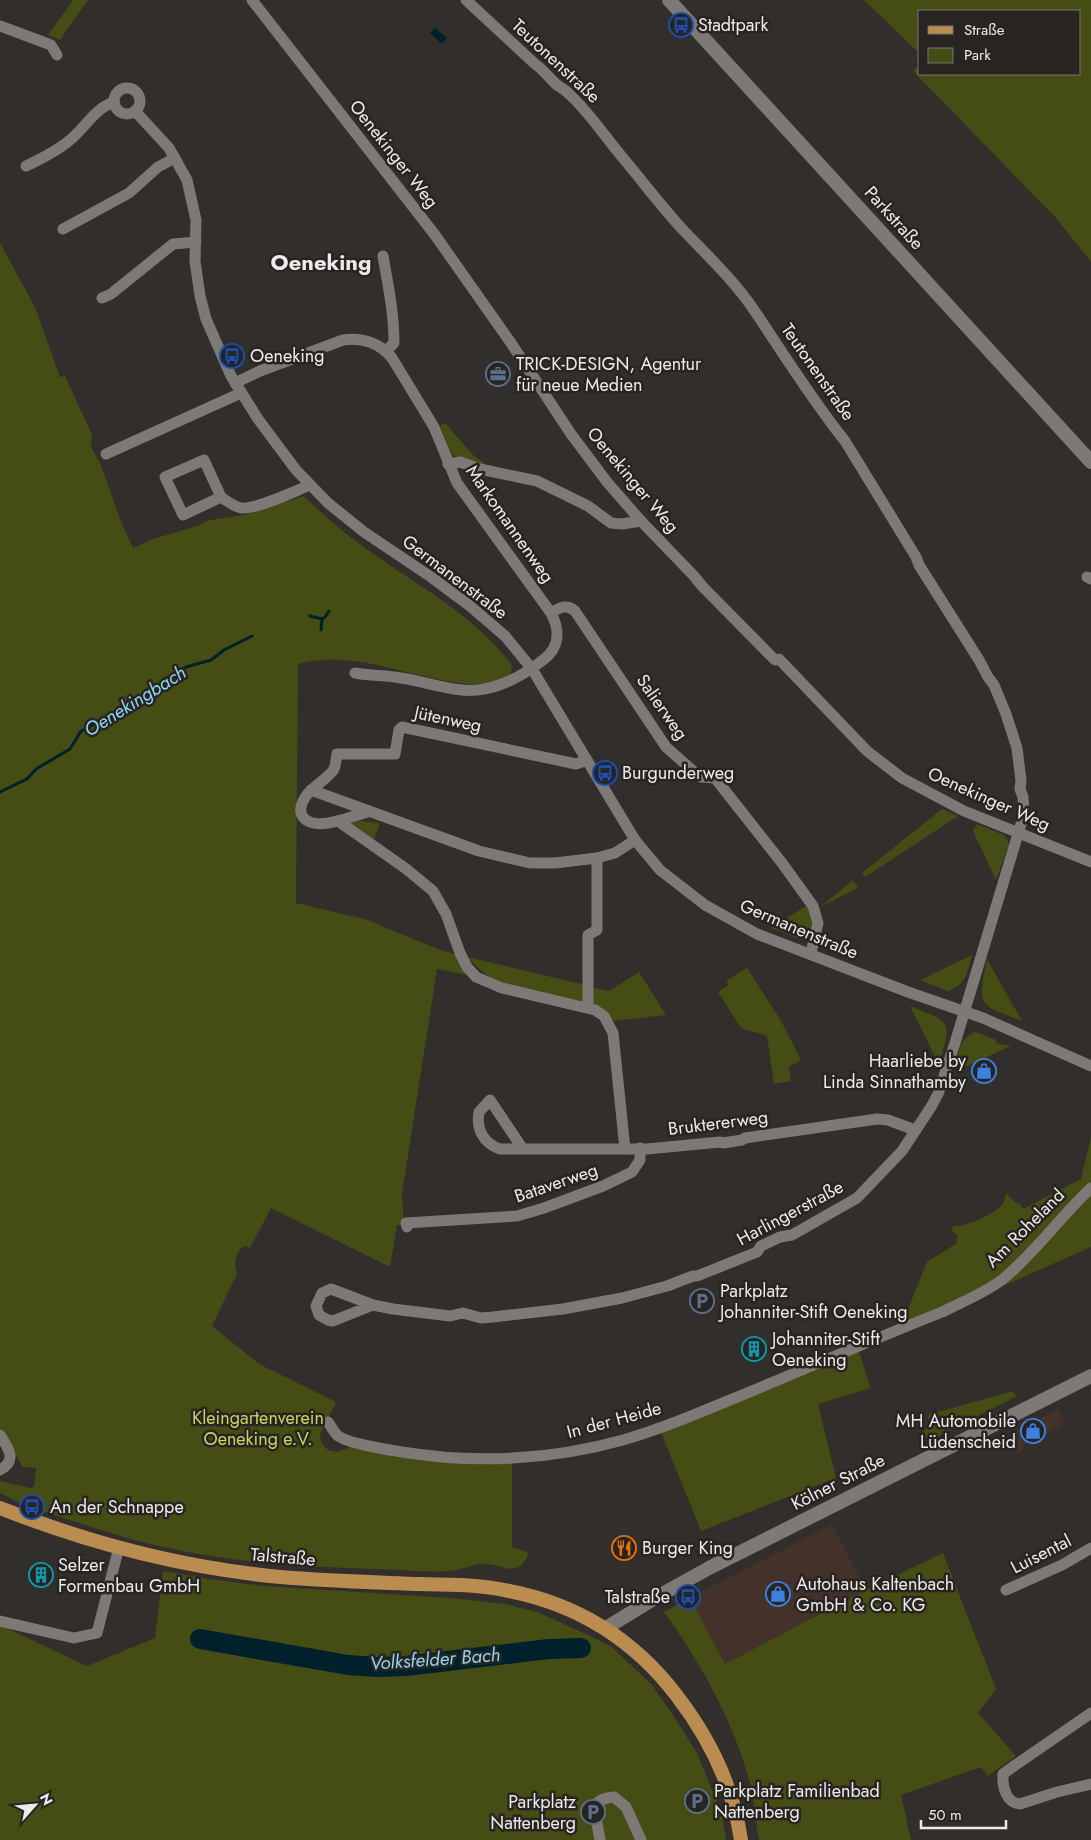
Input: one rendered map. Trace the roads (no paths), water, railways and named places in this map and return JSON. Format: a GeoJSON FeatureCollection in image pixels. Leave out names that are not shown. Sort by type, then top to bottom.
{"type":"FeatureCollection","features":[{"type":"Feature","properties":{"kind":"main road","name":"Talstraße"},"geometry":{"type":"LineString","coordinates":[[0,1508],[67,1533],[118,1547],[223,1570],[270,1576],[328,1580],[481,1586],[538,1597],[606,1628],[625,1641],[659,1675],[706,1737],[731,1795],[741,1840]]}},
{"type":"Feature","properties":{"kind":"street","name":"Oenekinger Weg"},"geometry":{"type":"LineString","coordinates":[[252,0],[435,235],[580,446],[607,482],[641,521],[768,654],[774,660],[779,659],[867,751],[895,773],[916,786],[964,810],[1091,862]]}},
{"type":"Feature","properties":{"kind":"street","name":"Teutonenstraße"},"geometry":{"type":"LineString","coordinates":[[466,0],[568,92],[593,119],[686,234],[721,269],[754,310],[760,322],[780,346],[845,441],[994,685],[1017,748],[1024,814],[1019,832]]}},
{"type":"Feature","properties":{"kind":"street","name":"Parkstraße"},"geometry":{"type":"LineString","coordinates":[[669,0],[1091,462]]}},
{"type":"Feature","properties":{"kind":"street"},"geometry":{"type":"LineString","coordinates":[[0,26],[51,45],[57,55]]}},
{"type":"Feature","properties":{"kind":"street"},"geometry":{"type":"LineString","coordinates":[[26,166],[62,146],[100,108],[114,102],[120,91],[124,89],[132,90],[139,98],[135,111]]}},
{"type":"Feature","properties":{"kind":"street","name":"Germanenstraße"},"geometry":{"type":"LineString","coordinates":[[114,102],[118,111],[122,113],[127,114],[135,111],[161,139],[175,158],[190,188],[196,220],[195,261],[203,309],[216,345],[238,388],[281,452],[310,485],[364,532],[470,606],[505,636],[532,669],[635,840],[667,877],[705,905],[757,934],[1020,1033],[1091,1066]]}},
{"type":"Feature","properties":{"kind":"street"},"geometry":{"type":"LineString","coordinates":[[63,229],[129,193],[158,168],[175,158]]}},
{"type":"Feature","properties":{"kind":"street"},"geometry":{"type":"LineString","coordinates":[[102,298],[111,294],[173,244],[196,242]]}},
{"type":"Feature","properties":{"kind":"street"},"geometry":{"type":"LineString","coordinates":[[106,454],[238,388],[258,372],[343,340],[368,341],[386,351],[394,343],[394,328],[392,302],[383,256]]}},
{"type":"Feature","properties":{"kind":"street","name":"Markomannenweg"},"geometry":{"type":"LineString","coordinates":[[355,674],[375,674],[462,690],[476,690],[499,686],[532,669],[546,658],[556,644],[558,629],[551,612],[457,483],[429,418],[386,351]]}},
{"type":"Feature","properties":{"kind":"street"},"geometry":{"type":"LineString","coordinates":[[221,497],[182,515],[165,478],[204,460],[221,497],[234,506],[242,508],[252,507],[310,485]]}},
{"type":"Feature","properties":{"kind":"street"},"geometry":{"type":"LineString","coordinates":[[448,464],[460,462],[480,470],[537,481],[588,506],[611,523],[622,524],[641,521]]}},
{"type":"Feature","properties":{"kind":"street","name":"Salierweg"},"geometry":{"type":"LineString","coordinates":[[551,612],[562,607],[571,608],[575,611],[666,747],[700,777],[715,778],[782,863],[813,906],[818,917],[811,953]]}},
{"type":"Feature","properties":{"kind":"street","name":"Jütenweg"},"geometry":{"type":"LineString","coordinates":[[311,790],[334,770],[337,754],[395,754],[402,727],[576,764],[587,760]]}},
{"type":"Feature","properties":{"kind":"street"},"geometry":{"type":"LineString","coordinates":[[368,812],[316,825],[305,819],[300,809],[305,797],[311,790],[478,851],[539,863],[597,858],[615,853],[635,840]]}},
{"type":"Feature","properties":{"kind":"street"},"geometry":{"type":"LineString","coordinates":[[338,821],[433,891],[446,914],[463,959],[476,977],[502,988],[588,1007],[604,1016],[613,1033],[624,1149]]}},
{"type":"Feature","properties":{"kind":"street","name":"Harlingerstraße"},"geometry":{"type":"LineString","coordinates":[[374,1305],[448,1316],[463,1313],[481,1318],[563,1310],[608,1301],[667,1286],[757,1252],[761,1246],[780,1237],[792,1235],[857,1198],[902,1152],[938,1094],[965,1012],[1019,832]]}},
{"type":"Feature","properties":{"kind":"street"},"geometry":{"type":"LineString","coordinates":[[588,1007],[588,935],[597,930],[597,858]]}},
{"type":"Feature","properties":{"kind":"street","name":"Bruktererweg"},"geometry":{"type":"LineString","coordinates":[[523,1149],[490,1100],[478,1112],[478,1126],[482,1136],[493,1147],[500,1149],[523,1149],[624,1149],[723,1143],[745,1138],[877,1119],[888,1120],[915,1130]]}},
{"type":"Feature","properties":{"kind":"street","name":"Bataverweg"},"geometry":{"type":"LineString","coordinates":[[406,1227],[406,1223],[517,1216],[544,1208],[602,1186],[632,1172],[640,1160],[640,1148]]}},
{"type":"Feature","properties":{"kind":"street","name":"Am Roheland"},"geometry":{"type":"LineString","coordinates":[[901,1328],[959,1304],[1001,1280],[1041,1243],[1091,1188]]}},
{"type":"Feature","properties":{"kind":"street","name":"In der Heide"},"geometry":{"type":"LineString","coordinates":[[328,1422],[338,1436],[359,1443],[409,1453],[449,1458],[493,1459],[559,1454],[615,1442],[659,1428],[901,1328]]}},
{"type":"Feature","properties":{"kind":"street","name":"Kölner Straße"},"geometry":{"type":"LineString","coordinates":[[606,1628],[709,1568],[1091,1376]]}},
{"type":"Feature","properties":{"kind":"street"},"geometry":{"type":"LineString","coordinates":[[0,1435],[9,1448],[11,1455],[6,1466],[0,1470]]}},
{"type":"Feature","properties":{"kind":"street"},"geometry":{"type":"LineString","coordinates":[[0,1621],[74,1638],[97,1633],[118,1547]]}},
{"type":"Feature","properties":{"kind":"street","name":"Luisental"},"geometry":{"type":"LineString","coordinates":[[1006,1590],[1062,1565],[1091,1548]]}},
{"type":"Feature","properties":{"kind":"street"},"geometry":{"type":"LineString","coordinates":[[1091,1713],[1003,1774],[1002,1782],[1009,1800],[1014,1804],[1020,1804],[1057,1792],[1091,1784]]}},
{"type":"Feature","properties":{"kind":"street"},"geometry":{"type":"LineString","coordinates":[[600,1840],[594,1807],[604,1798],[614,1797],[626,1806],[641,1840]]}},
{"type":"Feature","properties":{"kind":"water"},"geometry":{"type":"Polygon","coordinates":[[[435,28],[447,38],[442,44],[430,33],[435,28]]]}},
{"type":"Feature","properties":{"kind":"waterway"},"geometry":{"type":"LineString","coordinates":[[310,616],[322,619],[329,611]]}},
{"type":"Feature","properties":{"kind":"waterway"},"geometry":{"type":"LineString","coordinates":[[321,630],[322,619]]}},
{"type":"Feature","properties":{"kind":"waterway","name":"Oenekingbach"},"geometry":{"type":"LineString","coordinates":[[0,792],[27,779],[36,769],[70,749],[81,731],[121,710],[137,704],[186,667],[211,660],[224,650],[252,636]]}},
{"type":"Feature","properties":{"kind":"waterway","name":"Volksfelder Bach"},"geometry":{"type":"LineString","coordinates":[[200,1639],[348,1665],[377,1667],[406,1666],[549,1649],[581,1648]]}},
{"type":"Feature","properties":{"kind":"waterway"},"geometry":{"type":"LineString","coordinates":[[440,1662],[457,1651]]}},
{"type":"Feature","properties":{"kind":"place","name":"Stadtpark"},"geometry":{"type":"Point","coordinates":[681,25]}},
{"type":"Feature","properties":{"kind":"place","name":"Oeneking"},"geometry":{"type":"Point","coordinates":[232,356]}},
{"type":"Feature","properties":{"kind":"place","name":"TRICK-DESIGN, Agentur für neue Medien"},"geometry":{"type":"Point","coordinates":[498,374]}},
{"type":"Feature","properties":{"kind":"place","name":"Burgunderweg"},"geometry":{"type":"Point","coordinates":[605,773]}},
{"type":"Feature","properties":{"kind":"place","name":"Haarliebe by Linda Sinnathamby"},"geometry":{"type":"Point","coordinates":[984,1071]}},
{"type":"Feature","properties":{"kind":"place","name":"Parkplatz Johanniter-Stift Oeneking"},"geometry":{"type":"Point","coordinates":[702,1301]}},
{"type":"Feature","properties":{"kind":"place","name":"Johanniter-Stift Oeneking"},"geometry":{"type":"Point","coordinates":[754,1349]}},
{"type":"Feature","properties":{"kind":"place","name":"MH Automobile Lüdenscheid"},"geometry":{"type":"Point","coordinates":[1033,1431]}},
{"type":"Feature","properties":{"kind":"place","name":"An der Schnappe"},"geometry":{"type":"Point","coordinates":[32,1507]}},
{"type":"Feature","properties":{"kind":"place","name":"Burger King"},"geometry":{"type":"Point","coordinates":[624,1548]}},
{"type":"Feature","properties":{"kind":"place","name":"Selzer Formenbau GmbH"},"geometry":{"type":"Point","coordinates":[41,1575]}},
{"type":"Feature","properties":{"kind":"place","name":"Autohaus Kaltenbach GmbH & Co. KG"},"geometry":{"type":"Point","coordinates":[778,1594]}},
{"type":"Feature","properties":{"kind":"place","name":"Talstraße"},"geometry":{"type":"Point","coordinates":[688,1597]}},
{"type":"Feature","properties":{"kind":"place","name":"Parkplatz Familienbad Nattenberg"},"geometry":{"type":"Point","coordinates":[697,1801]}},
{"type":"Feature","properties":{"kind":"place","name":"Parkplatz Nattenberg"},"geometry":{"type":"Point","coordinates":[593,1812]}},
{"type":"Feature","properties":{"kind":"district","name":"Oeneking"},"geometry":{"type":"Point","coordinates":[321,262]}},
{"type":"Feature","properties":{"kind":"park label","name":"Kleingartenverein Oeneking e.V."},"geometry":{"type":"Point","coordinates":[258,1428]}}]}
